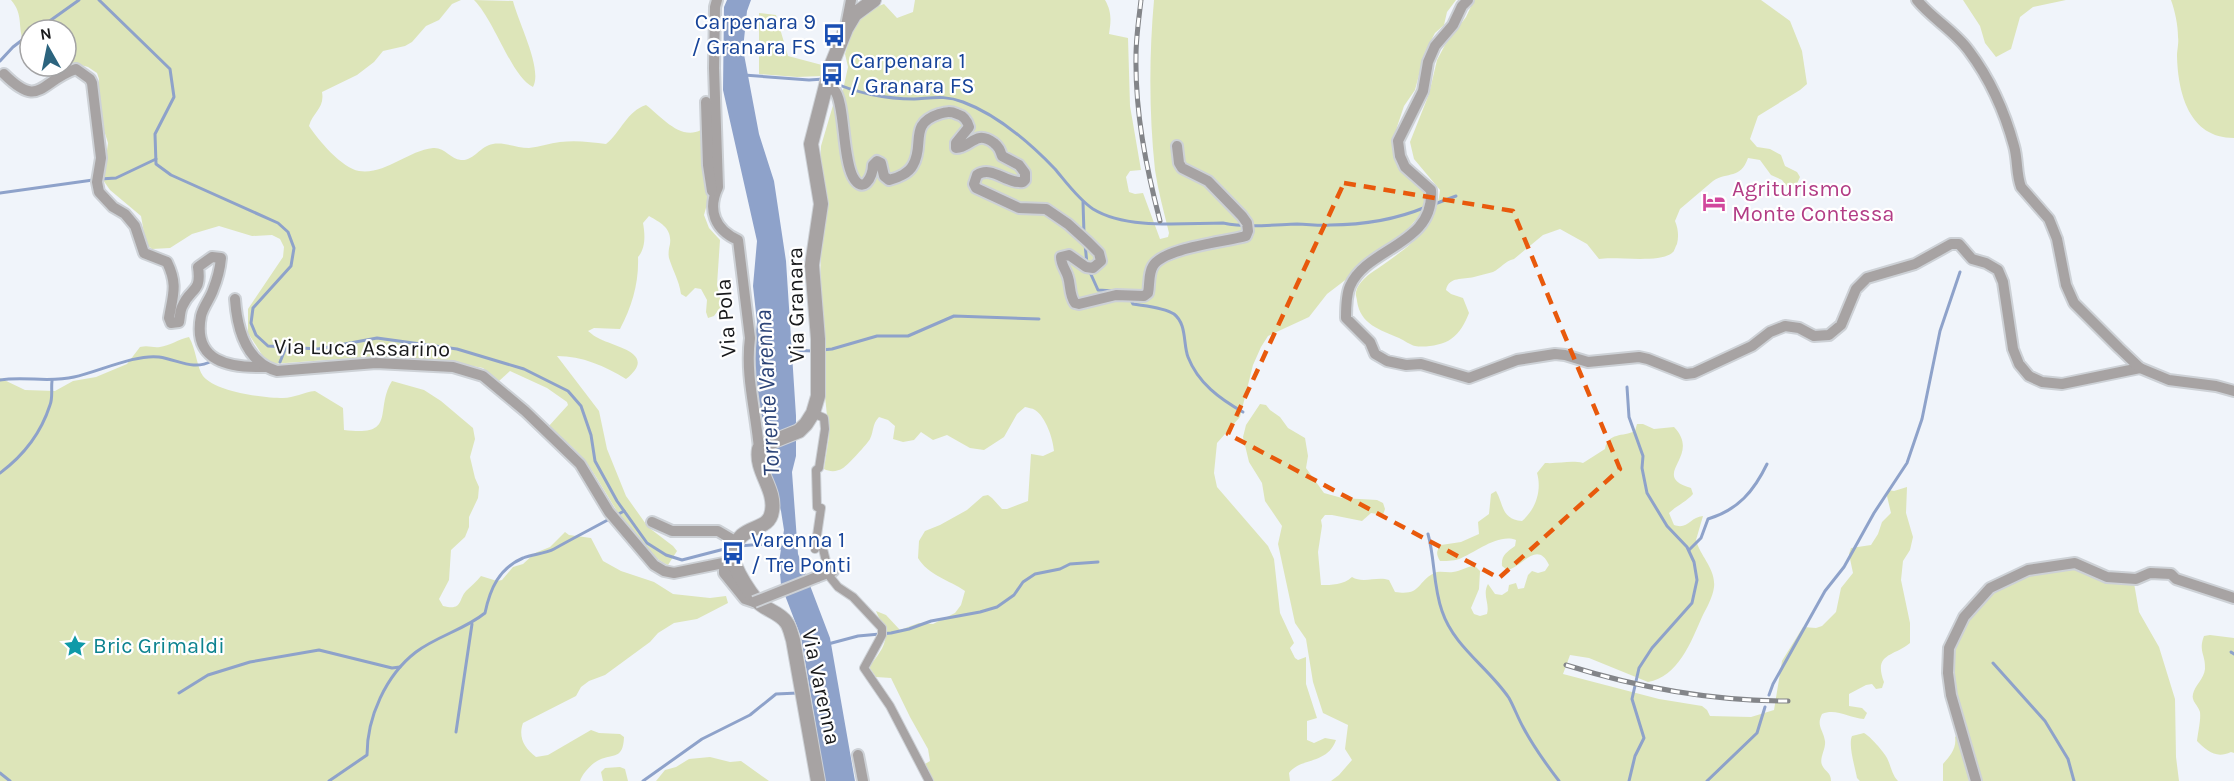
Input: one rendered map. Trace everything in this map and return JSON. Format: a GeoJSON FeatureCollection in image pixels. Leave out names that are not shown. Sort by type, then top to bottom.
{"type":"FeatureCollection","features":[{"type":"Feature","properties":{"kind":"street","name":"Via Pola"},"geometry":{"type":"LineString","coordinates":[[713,197],[718,187],[714,68],[717,0]]}},
{"type":"Feature","properties":{"kind":"street","name":"Via Granara"},"geometry":{"type":"LineString","coordinates":[[761,447],[799,430],[806,424],[813,413],[818,396],[818,339],[812,265],[820,204],[811,144],[831,66],[846,29],[850,0]]}},
{"type":"Feature","properties":{"kind":"street"},"geometry":{"type":"LineString","coordinates":[[846,29],[855,14],[874,0]]}},
{"type":"Feature","properties":{"kind":"street"},"geometry":{"type":"LineString","coordinates":[[1468,0],[1462,6],[1453,25],[1435,46],[1428,62],[1423,91],[1398,141],[1400,156],[1405,167],[1431,190],[1432,203],[1412,235],[1370,264],[1356,276],[1349,287],[1346,318],[1370,342],[1375,354],[1387,361],[1406,365],[1420,364],[1469,378],[1517,360],[1565,354],[1588,362],[1639,357],[1686,374],[1694,373],[1752,345],[1770,332],[1785,327],[1799,328],[1814,336],[1829,335],[1840,325],[1856,290],[1867,278],[1915,264],[1951,244],[1959,243],[1972,259],[1998,270],[2003,282],[2013,349],[2019,364],[2029,376],[2042,382],[2062,384],[2140,368]]}},
{"type":"Feature","properties":{"kind":"street"},"geometry":{"type":"LineString","coordinates":[[1917,0],[1944,23],[1969,50],[1989,82],[2005,118],[2015,149],[2018,181],[2049,219],[2057,239],[2066,285],[2074,303],[2140,368],[2169,380],[2216,386],[2234,391]]}},
{"type":"Feature","properties":{"kind":"street"},"geometry":{"type":"LineString","coordinates":[[4,74],[27,92],[37,90],[76,69],[90,79],[100,151],[97,182],[99,192],[113,207],[125,214],[135,226],[144,253],[167,262],[174,278],[169,318],[171,323],[179,322],[182,306],[200,281],[198,267],[212,258],[221,258],[213,291],[201,315],[200,337],[206,352],[222,363],[242,368],[265,367]]}},
{"type":"Feature","properties":{"kind":"street"},"geometry":{"type":"LineString","coordinates":[[826,86],[836,91],[840,102],[845,150],[853,177],[859,183],[864,184],[869,181],[873,174],[873,165],[877,161],[881,163],[884,176],[890,180],[912,168],[923,123],[928,118],[948,112],[962,116],[969,127],[956,143],[956,148],[962,148],[975,139],[986,138],[1000,149],[1002,156],[1020,165],[1026,173],[1023,182],[1014,182],[985,171],[977,175],[974,184],[976,188],[1019,208],[1046,209],[1068,224],[1099,253],[1101,261],[1090,268],[1069,255],[1061,257],[1061,263],[1069,281],[1071,298],[1079,304],[1116,295],[1144,296],[1148,293],[1151,269],[1159,259],[1248,234],[1247,223],[1242,216],[1208,181],[1182,168],[1179,163],[1178,146]]}},
{"type":"Feature","properties":{"kind":"street","name":"Via Pola"},"geometry":{"type":"LineString","coordinates":[[706,102],[712,209],[716,223],[727,235],[738,240],[750,338],[748,351],[751,393],[761,447]]}},
{"type":"Feature","properties":{"kind":"street","name":"Via Luca Assarino"},"geometry":{"type":"LineString","coordinates":[[235,300],[237,319],[245,343],[265,367],[277,371],[376,363],[453,367],[483,376],[525,411],[580,464],[609,512],[654,565],[664,571],[674,573],[733,559]]}},
{"type":"Feature","properties":{"kind":"street"},"geometry":{"type":"LineString","coordinates":[[813,413],[824,418],[825,429],[819,468],[816,470],[817,507],[821,508],[818,547],[826,573],[882,628],[882,635],[864,668],[890,706],[930,781]]}},
{"type":"Feature","properties":{"kind":"street"},"geometry":{"type":"LineString","coordinates":[[733,559],[735,542],[741,534],[769,520],[772,512],[770,492],[757,458],[761,447]]}},
{"type":"Feature","properties":{"kind":"street"},"geometry":{"type":"LineString","coordinates":[[652,522],[672,531],[718,531],[735,542]]}},
{"type":"Feature","properties":{"kind":"street","name":"Via Varenna"},"geometry":{"type":"LineString","coordinates":[[733,559],[756,600],[786,622],[794,640],[818,781]]}},
{"type":"Feature","properties":{"kind":"street"},"geometry":{"type":"LineString","coordinates":[[1976,781],[1952,695],[1948,673],[1949,648],[1964,617],[1990,588],[2028,570],[2075,563],[2107,577],[2136,579],[2150,573],[2171,574],[2176,579],[2234,598]]}},
{"type":"Feature","properties":{"kind":"street"},"geometry":{"type":"LineString","coordinates":[[748,588],[742,588],[724,570],[742,596],[754,602],[826,573]]}},
{"type":"Feature","properties":{"kind":"street"},"geometry":{"type":"LineString","coordinates":[[858,755],[863,781]]}},
{"type":"Feature","properties":{"kind":"highlighted area"},"geometry":{"type":"Polygon","coordinates":[[[1344,183],[1513,211],[1620,469],[1499,578],[1228,434],[1344,183]]]}},
{"type":"Feature","properties":{"kind":"green space"},"geometry":{"type":"Polygon","coordinates":[[[11,0],[461,0],[452,4],[439,20],[426,26],[412,42],[383,51],[374,62],[357,75],[322,92],[322,102],[309,126],[324,146],[338,159],[359,171],[378,170],[414,153],[433,148],[441,149],[454,158],[466,160],[484,147],[493,144],[529,148],[566,141],[606,144],[634,112],[646,105],[678,130],[693,133],[701,130],[709,197],[704,215],[709,228],[720,240],[717,285],[722,305],[714,316],[708,318],[707,300],[701,289],[695,288],[686,297],[681,294],[669,258],[669,234],[665,227],[649,216],[643,223],[644,241],[638,257],[634,294],[620,329],[594,328],[588,331],[632,353],[638,363],[635,370],[626,379],[593,363],[557,356],[599,411],[607,449],[626,496],[648,527],[677,551],[668,565],[654,557],[642,545],[631,532],[583,458],[548,427],[568,405],[547,388],[510,371],[499,381],[483,368],[452,362],[368,357],[272,364],[266,361],[248,333],[248,309],[283,257],[284,247],[280,239],[272,235],[252,236],[219,226],[192,234],[170,248],[152,249],[146,244],[141,216],[110,190],[103,180],[108,143],[102,124],[99,79],[97,73],[78,64],[78,18],[19,18],[11,0]]]}},
{"type":"Feature","properties":{"kind":"green space"},"geometry":{"type":"Polygon","coordinates":[[[474,0],[513,1],[535,69],[533,87],[525,82],[518,73],[482,9],[474,0]]]}},
{"type":"Feature","properties":{"kind":"green space"},"geometry":{"type":"Polygon","coordinates":[[[915,0],[1105,0],[1110,17],[1109,34],[1128,38],[1130,106],[1141,170],[1130,171],[1126,177],[1129,192],[1143,193],[1160,239],[1168,237],[1169,233],[1159,194],[1153,149],[1151,42],[1154,0],[1456,0],[1447,12],[1444,25],[1435,33],[1425,52],[1415,90],[1404,106],[1394,144],[1400,168],[1425,194],[1428,206],[1399,239],[1327,294],[1309,317],[1268,336],[1253,365],[1240,417],[1217,443],[1214,473],[1217,487],[1268,546],[1274,559],[1280,613],[1294,643],[1290,648],[1298,660],[1306,657],[1306,684],[1317,718],[1307,721],[1307,740],[1314,743],[1325,738],[1336,740],[1327,753],[1294,768],[1289,773],[1290,781],[934,781],[925,764],[930,761],[928,749],[891,678],[876,677],[869,667],[882,649],[885,639],[884,628],[876,611],[886,615],[900,630],[919,623],[933,624],[955,613],[961,605],[965,591],[927,569],[918,558],[919,541],[925,531],[967,510],[983,496],[988,495],[1002,509],[1028,501],[1031,454],[1043,456],[1054,451],[1046,423],[1039,413],[1025,407],[1017,414],[1004,437],[984,450],[970,448],[947,435],[933,440],[921,432],[914,440],[903,442],[893,439],[895,426],[879,417],[875,422],[870,439],[849,463],[836,471],[824,469],[829,436],[820,285],[821,250],[827,209],[820,163],[821,146],[834,102],[843,90],[848,67],[845,54],[851,34],[860,18],[884,4],[897,18],[913,12],[915,0]]]}},
{"type":"Feature","properties":{"kind":"green space"},"geometry":{"type":"Polygon","coordinates":[[[1474,0],[1761,0],[1790,21],[1802,51],[1807,84],[1758,116],[1750,139],[1757,147],[1770,149],[1781,155],[1785,166],[1797,172],[1800,177],[1795,188],[1789,189],[1782,180],[1771,175],[1760,160],[1748,158],[1745,165],[1737,172],[1713,181],[1680,209],[1675,221],[1678,232],[1677,244],[1673,252],[1667,256],[1649,259],[1599,259],[1587,244],[1560,229],[1543,235],[1514,259],[1493,272],[1450,282],[1446,290],[1463,298],[1469,313],[1460,331],[1448,341],[1434,346],[1415,346],[1378,329],[1362,315],[1356,292],[1367,276],[1410,245],[1433,216],[1440,190],[1414,159],[1410,142],[1429,94],[1437,60],[1466,17],[1474,0]]]}},
{"type":"Feature","properties":{"kind":"green space"},"geometry":{"type":"Polygon","coordinates":[[[1963,0],[2066,0],[2033,7],[2020,17],[2011,49],[1996,57],[1985,43],[1980,26],[1963,0]]]}},
{"type":"Feature","properties":{"kind":"green space"},"geometry":{"type":"Polygon","coordinates":[[[2171,0],[2234,0],[2234,138],[2219,136],[2206,130],[2196,122],[2189,111],[2180,84],[2177,28],[2171,0]]]}},
{"type":"Feature","properties":{"kind":"green space"},"geometry":{"type":"Polygon","coordinates":[[[759,13],[776,15],[788,56],[822,65],[822,76],[759,74],[759,13]]]}},
{"type":"Feature","properties":{"kind":"green space"},"geometry":{"type":"Polygon","coordinates":[[[189,337],[201,373],[209,382],[240,393],[274,398],[287,398],[315,391],[343,408],[344,430],[361,431],[378,425],[382,419],[387,392],[392,381],[424,390],[473,428],[475,439],[470,457],[479,487],[478,498],[469,517],[469,527],[465,537],[451,550],[449,580],[439,599],[443,606],[457,606],[466,591],[481,576],[497,581],[502,580],[513,567],[523,564],[535,553],[550,547],[565,532],[569,535],[591,538],[603,561],[621,571],[654,582],[673,594],[710,598],[726,596],[728,603],[697,619],[674,623],[605,675],[589,681],[581,687],[576,696],[523,723],[521,733],[523,742],[536,757],[548,755],[591,730],[599,733],[620,734],[624,737],[620,753],[596,761],[580,781],[0,781],[0,378],[25,390],[55,391],[73,381],[96,377],[127,364],[140,347],[163,346],[189,337]]]}},
{"type":"Feature","properties":{"kind":"green space"},"geometry":{"type":"Polygon","coordinates":[[[1260,404],[1266,405],[1280,417],[1288,428],[1305,438],[1308,456],[1306,468],[1324,493],[1342,498],[1377,500],[1383,503],[1385,509],[1383,515],[1371,513],[1362,521],[1332,515],[1325,515],[1321,520],[1318,552],[1321,585],[1341,583],[1352,577],[1361,580],[1384,579],[1389,580],[1395,592],[1403,593],[1418,588],[1434,573],[1453,572],[1475,566],[1480,571],[1479,589],[1471,608],[1474,614],[1480,616],[1487,614],[1486,588],[1488,584],[1495,594],[1502,595],[1508,591],[1509,585],[1516,583],[1518,589],[1524,588],[1528,575],[1532,571],[1538,573],[1545,571],[1549,565],[1544,558],[1534,555],[1507,570],[1502,566],[1502,559],[1515,546],[1516,540],[1509,539],[1494,541],[1459,559],[1440,561],[1437,553],[1441,545],[1461,542],[1479,534],[1478,522],[1489,514],[1491,494],[1496,491],[1507,514],[1515,520],[1522,521],[1531,511],[1537,499],[1539,486],[1537,473],[1545,463],[1583,463],[1605,449],[1613,437],[1635,431],[1637,424],[1654,429],[1674,427],[1681,438],[1683,447],[1674,477],[1679,483],[1691,488],[1693,494],[1669,513],[1674,525],[1679,526],[1703,516],[1696,540],[1713,574],[1713,591],[1709,603],[1682,657],[1668,673],[1658,679],[1648,682],[1589,658],[1570,655],[1563,674],[1659,699],[1702,706],[1710,716],[1751,717],[1774,710],[1782,661],[1803,627],[1822,626],[1836,612],[1841,588],[1853,573],[1849,554],[1851,548],[1871,545],[1882,522],[1891,513],[1888,490],[1894,491],[1907,487],[1906,513],[1913,537],[1910,550],[1903,561],[1901,580],[1910,623],[1910,643],[1883,661],[1881,666],[1884,682],[1882,688],[1876,689],[1872,684],[1866,685],[1849,694],[1849,706],[1862,708],[1867,713],[1864,719],[1832,712],[1822,714],[1820,725],[1825,744],[1821,762],[1831,781],[1331,781],[1352,760],[1345,749],[1348,725],[1323,713],[1313,682],[1306,639],[1295,623],[1278,544],[1282,526],[1265,501],[1262,483],[1249,462],[1243,437],[1246,425],[1260,404]]]}},
{"type":"Feature","properties":{"kind":"green space"},"geometry":{"type":"Polygon","coordinates":[[[2074,569],[2110,582],[2134,583],[2139,612],[2159,647],[2175,699],[2176,757],[2179,781],[1982,781],[1953,681],[1954,647],[1972,613],[1993,594],[2017,580],[2035,574],[2074,569]]]}},
{"type":"Feature","properties":{"kind":"green space"},"geometry":{"type":"Polygon","coordinates":[[[2204,636],[2234,638],[2234,753],[2221,755],[2208,751],[2197,741],[2200,712],[2193,696],[2205,669],[2202,641],[2204,636]]]}},
{"type":"Feature","properties":{"kind":"green space"},"geometry":{"type":"Polygon","coordinates":[[[1864,733],[1885,755],[1898,781],[1860,781],[1857,778],[1851,740],[1852,736],[1864,733]]]}},
{"type":"Feature","properties":{"kind":"green space"},"geometry":{"type":"Polygon","coordinates":[[[1959,734],[1969,781],[1943,781],[1943,764],[1952,752],[1955,737],[1959,734]]]}},
{"type":"Feature","properties":{"kind":"green space"},"geometry":{"type":"Polygon","coordinates":[[[710,757],[730,762],[741,761],[769,781],[656,781],[665,770],[676,767],[689,759],[710,757]]]}},
{"type":"Feature","properties":{"kind":"green space"},"geometry":{"type":"Polygon","coordinates":[[[605,768],[625,769],[628,781],[603,781],[601,772],[605,768]]]}},
{"type":"Feature","properties":{"kind":"water","name":"Torrente Varenna"},"geometry":{"type":"Polygon","coordinates":[[[727,0],[751,0],[747,11],[743,49],[759,134],[774,181],[786,261],[796,416],[796,456],[792,472],[798,554],[830,638],[855,781],[825,781],[801,637],[781,585],[779,562],[784,530],[781,511],[769,474],[769,433],[759,409],[752,374],[757,322],[753,286],[757,241],[723,90],[724,7],[727,0]]]}},
{"type":"Feature","properties":{"kind":"waterway"},"geometry":{"type":"LineString","coordinates":[[54,18],[79,0]]}},
{"type":"Feature","properties":{"kind":"waterway"},"geometry":{"type":"LineString","coordinates":[[99,0],[170,69],[174,97],[155,134],[156,164],[171,175],[278,223],[288,232],[294,248],[291,266],[253,308],[251,323],[256,335],[268,346],[318,349],[377,338],[457,349],[524,369],[568,391],[581,406],[591,435],[595,461],[617,501],[647,543],[666,555],[682,560],[732,547]]}},
{"type":"Feature","properties":{"kind":"waterway"},"geometry":{"type":"LineString","coordinates":[[0,61],[18,43]]}},
{"type":"Feature","properties":{"kind":"waterway"},"geometry":{"type":"LineString","coordinates":[[744,75],[824,79]]}},
{"type":"Feature","properties":{"kind":"waterway"},"geometry":{"type":"LineString","coordinates":[[830,81],[850,89],[882,96],[904,99],[957,100],[989,114],[1035,149],[1093,209],[1122,220],[1156,224],[1342,225],[1391,218],[1426,207]]}},
{"type":"Feature","properties":{"kind":"waterway"},"geometry":{"type":"LineString","coordinates":[[100,179],[116,178],[156,159]]}},
{"type":"Feature","properties":{"kind":"waterway"},"geometry":{"type":"LineString","coordinates":[[0,193],[93,180]]}},
{"type":"Feature","properties":{"kind":"waterway"},"geometry":{"type":"LineString","coordinates":[[1432,205],[1456,196]]}},
{"type":"Feature","properties":{"kind":"waterway"},"geometry":{"type":"LineString","coordinates":[[1083,202],[1084,234]]}},
{"type":"Feature","properties":{"kind":"waterway"},"geometry":{"type":"LineString","coordinates":[[1085,244],[1087,264]]}},
{"type":"Feature","properties":{"kind":"waterway"},"geometry":{"type":"LineString","coordinates":[[1089,270],[1098,290],[1114,291]]}},
{"type":"Feature","properties":{"kind":"waterway"},"geometry":{"type":"LineString","coordinates":[[1769,695],[1825,591],[1844,567],[1874,513],[1907,463],[1922,419],[1940,331],[1960,272]]}},
{"type":"Feature","properties":{"kind":"waterway"},"geometry":{"type":"LineString","coordinates":[[1130,298],[1133,304],[1159,308],[1178,318],[1183,329],[1186,352],[1198,375],[1218,396],[1243,412]]}},
{"type":"Feature","properties":{"kind":"waterway"},"geometry":{"type":"LineString","coordinates":[[822,350],[877,336],[908,336],[954,316],[1039,319]]}},
{"type":"Feature","properties":{"kind":"waterway"},"geometry":{"type":"LineString","coordinates":[[280,362],[286,347]]}},
{"type":"Feature","properties":{"kind":"waterway","name":"Torrente Varenna"},"geometry":{"type":"LineString","coordinates":[[789,350],[813,351]]}},
{"type":"Feature","properties":{"kind":"waterway"},"geometry":{"type":"LineString","coordinates":[[0,380],[65,379],[149,357],[159,357],[192,365],[212,361]]}},
{"type":"Feature","properties":{"kind":"waterway"},"geometry":{"type":"LineString","coordinates":[[0,473],[24,451],[42,425],[51,402],[52,381]]}},
{"type":"Feature","properties":{"kind":"waterway"},"geometry":{"type":"LineString","coordinates":[[1627,387],[1629,417],[1643,456],[1642,468],[1647,493],[1667,526],[1687,547],[1694,562],[1697,580],[1692,603],[1652,648],[1639,668],[1632,699],[1644,738],[1635,756],[1629,781]]}},
{"type":"Feature","properties":{"kind":"waterway"},"geometry":{"type":"LineString","coordinates":[[1689,550],[1701,538],[1708,519],[1728,510],[1744,498],[1757,483],[1767,464]]}},
{"type":"Feature","properties":{"kind":"waterway"},"geometry":{"type":"LineString","coordinates":[[329,781],[367,755],[370,726],[380,698],[405,661],[424,646],[485,613],[497,580],[515,562],[554,549],[624,511]]}},
{"type":"Feature","properties":{"kind":"waterway"},"geometry":{"type":"LineString","coordinates":[[1428,534],[1437,592],[1447,624],[1463,646],[1509,698],[1531,741],[1559,781]]}},
{"type":"Feature","properties":{"kind":"waterway"},"geometry":{"type":"LineString","coordinates":[[739,546],[764,544],[785,549]]}},
{"type":"Feature","properties":{"kind":"waterway"},"geometry":{"type":"LineString","coordinates":[[828,644],[858,636],[891,633],[931,621],[997,607],[1014,595],[1023,582],[1035,574],[1060,569],[1070,564],[1098,562]]}},
{"type":"Feature","properties":{"kind":"waterway"},"geometry":{"type":"LineString","coordinates":[[456,732],[472,624]]}},
{"type":"Feature","properties":{"kind":"waterway"},"geometry":{"type":"LineString","coordinates":[[179,693],[208,675],[250,662],[319,650],[392,668],[400,667]]}},
{"type":"Feature","properties":{"kind":"waterway"},"geometry":{"type":"LineString","coordinates":[[1993,663],[2045,721],[2068,759],[2074,781]]}},
{"type":"Feature","properties":{"kind":"waterway"},"geometry":{"type":"LineString","coordinates":[[643,781],[702,739],[750,715],[776,694],[798,693]]}},
{"type":"Feature","properties":{"kind":"waterway"},"geometry":{"type":"LineString","coordinates":[[1707,781],[1757,733],[1765,707]]}},
{"type":"Feature","properties":{"kind":"waterway"},"geometry":{"type":"LineString","coordinates":[[0,773],[10,781]]}},
{"type":"Feature","properties":{"kind":"railway"},"geometry":{"type":"LineString","coordinates":[[1141,0],[1136,49],[1137,98],[1146,160],[1160,221]]}},
{"type":"Feature","properties":{"kind":"railway"},"geometry":{"type":"LineString","coordinates":[[1566,665],[1676,692],[1731,699],[1788,701]]}},
{"type":"Feature","properties":{"kind":"place","name":"Carpenara 9 / Granara FS"},"geometry":{"type":"Point","coordinates":[834,35]}},
{"type":"Feature","properties":{"kind":"place","name":"Carpenara 1 / Granara FS"},"geometry":{"type":"Point","coordinates":[832,74]}},
{"type":"Feature","properties":{"kind":"place","name":"Agriturismo Monte Contessa"},"geometry":{"type":"Point","coordinates":[1714,202]}},
{"type":"Feature","properties":{"kind":"place","name":"Varenna 1 / Tre Ponti"},"geometry":{"type":"Point","coordinates":[733,553]}},
{"type":"Feature","properties":{"kind":"place","name":"Bric Grimaldi"},"geometry":{"type":"Point","coordinates":[75,646]}}]}
